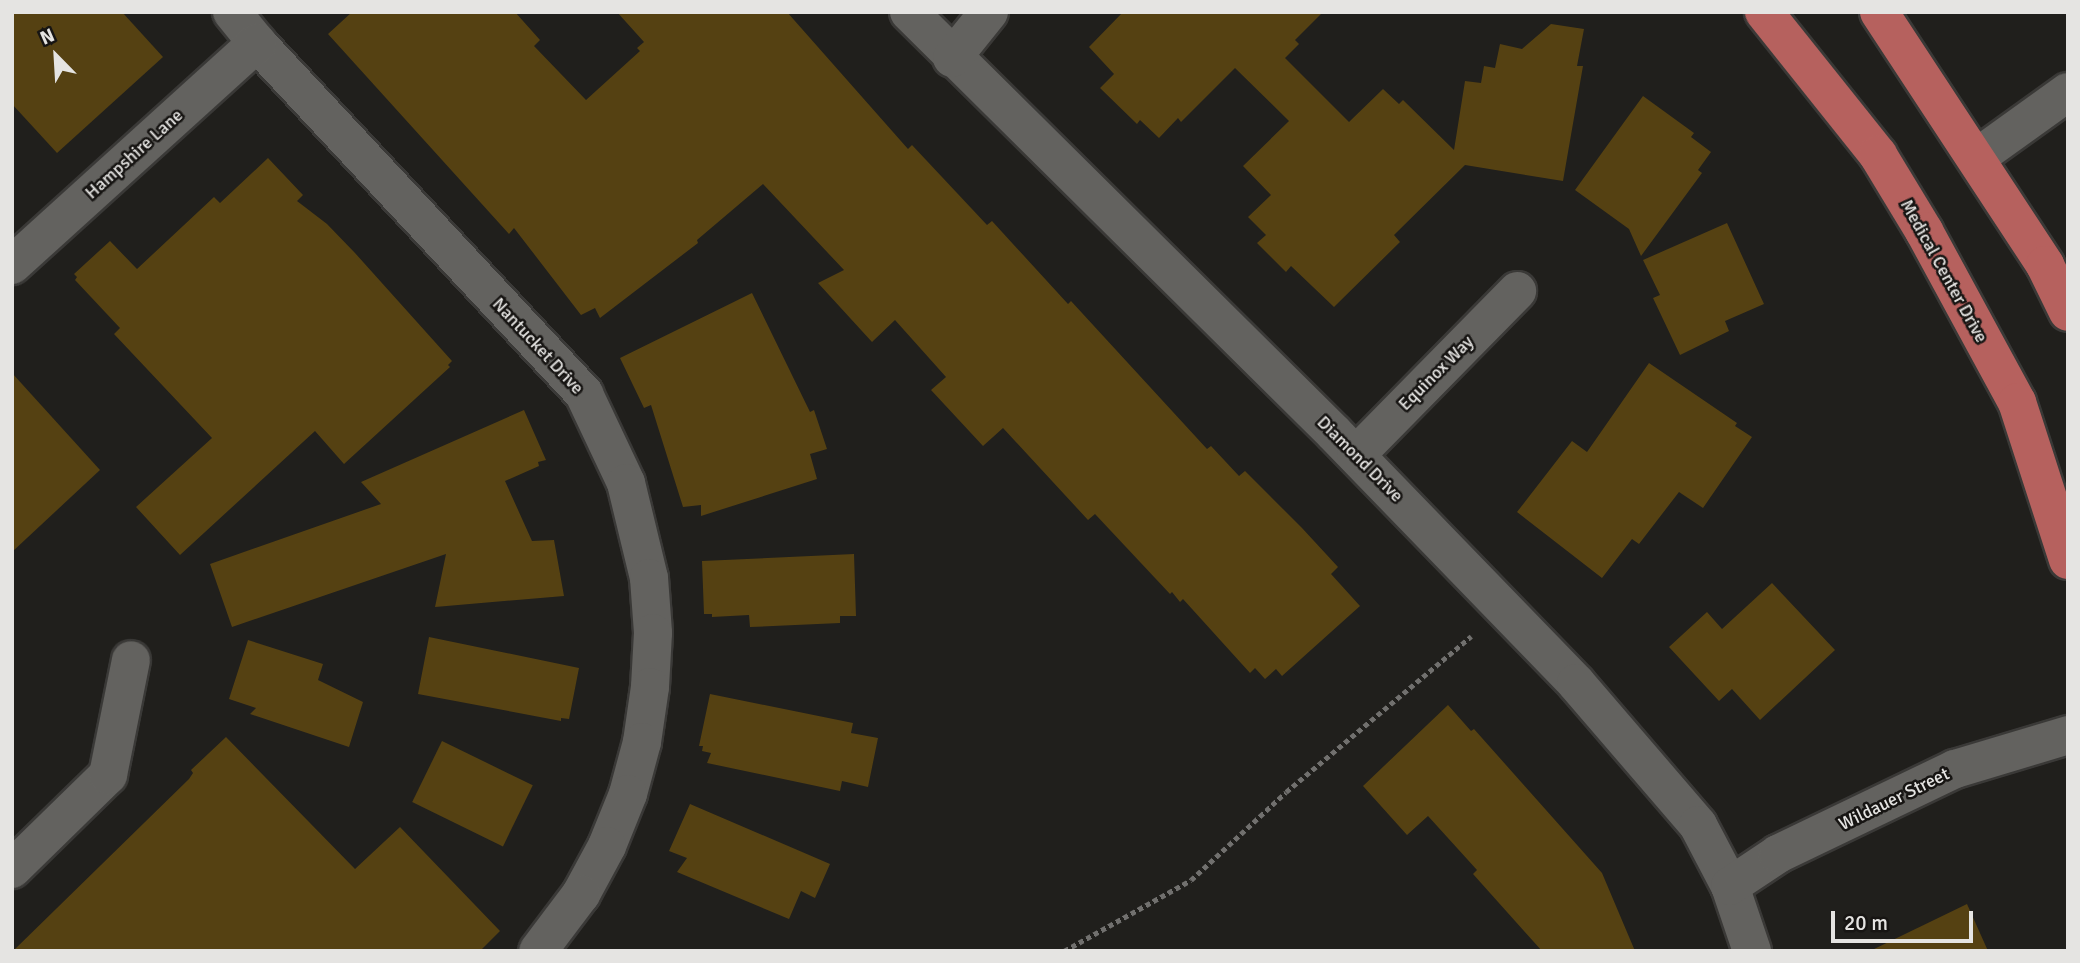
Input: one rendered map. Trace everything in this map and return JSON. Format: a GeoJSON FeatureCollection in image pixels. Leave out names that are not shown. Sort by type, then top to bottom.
{"type":"FeatureCollection","features":[{"type":"Feature","properties":{"kind":"main road","name":"Medical Center Drive"},"geometry":{"type":"LineString","coordinates":[[1764,12],[1878,156],[1924,231],[2017,402],[2068,560]]}},
{"type":"Feature","properties":{"kind":"main road"},"geometry":{"type":"LineString","coordinates":[[1879,12],[2045,265],[2068,312]]}},
{"type":"Feature","properties":{"kind":"street","name":"Nantucket Drive"},"geometry":{"type":"LineString","coordinates":[[232,12],[257,43],[584,394],[626,483],[649,578],[653,633],[650,687],[642,742],[628,794],[607,846],[581,894],[538,951]]}},
{"type":"Feature","properties":{"kind":"street","name":"Diamond Drive"},"geometry":{"type":"LineString","coordinates":[[909,12],[952,58],[1356,455],[1576,684],[1698,825],[1730,886],[1752,951]]}},
{"type":"Feature","properties":{"kind":"street"},"geometry":{"type":"LineString","coordinates":[[952,58],[989,12]]}},
{"type":"Feature","properties":{"kind":"street","name":"Hampshire Lane"},"geometry":{"type":"LineString","coordinates":[[12,265],[257,43]]}},
{"type":"Feature","properties":{"kind":"street"},"geometry":{"type":"LineString","coordinates":[[1976,158],[2068,92]]}},
{"type":"Feature","properties":{"kind":"street","name":"Equinox Way"},"geometry":{"type":"LineString","coordinates":[[1356,455],[1517,291]]}},
{"type":"Feature","properties":{"kind":"street"},"geometry":{"type":"LineString","coordinates":[[12,869],[108,775],[131,660]]}},
{"type":"Feature","properties":{"kind":"street","name":"Wildauer Street"},"geometry":{"type":"LineString","coordinates":[[1730,886],[1778,854],[1955,769],[2068,735]]}},
{"type":"Feature","properties":{"kind":"path"},"geometry":{"type":"LineString","coordinates":[[1064,951],[1191,880],[1296,783],[1469,637],[1507,610]]}},
{"type":"Feature","properties":{"kind":"building"},"geometry":{"type":"Polygon","coordinates":[[[12,12],[122,12],[163,57],[57,153],[12,104],[12,12]]]}},
{"type":"Feature","properties":{"kind":"building"},"geometry":{"type":"Polygon","coordinates":[[[352,12],[515,12],[540,40],[534,46],[586,100],[640,51],[637,48],[644,42],[617,12],[787,12],[908,149],[912,145],[987,225],[992,221],[1068,304],[1071,301],[1207,449],[1211,446],[1239,476],[1245,471],[1302,528],[1338,567],[1331,574],[1360,606],[1282,676],[1276,669],[1265,679],[1255,668],[1250,673],[1183,599],[1180,602],[1172,592],[1170,594],[1095,514],[1088,520],[1003,428],[983,446],[931,390],[946,377],[895,320],[872,342],[818,283],[844,270],[763,184],[697,240],[698,243],[600,318],[595,308],[581,315],[514,228],[509,234],[328,34],[352,12]]]}},
{"type":"Feature","properties":{"kind":"building"},"geometry":{"type":"Polygon","coordinates":[[[1123,12],[1323,12],[1295,40],[1299,44],[1285,58],[1349,122],[1383,89],[1399,104],[1403,100],[1454,150],[1465,81],[1481,83],[1484,66],[1495,68],[1500,44],[1522,49],[1551,24],[1584,29],[1577,66],[1583,66],[1563,181],[1465,165],[1394,235],[1400,242],[1334,307],[1291,266],[1286,272],[1257,243],[1266,235],[1248,217],[1271,195],[1243,166],[1289,121],[1235,68],[1181,122],[1178,118],[1159,138],[1140,120],[1137,124],[1100,88],[1114,74],[1089,47],[1123,12]]]}},
{"type":"Feature","properties":{"kind":"building"},"geometry":{"type":"Polygon","coordinates":[[[1643,96],[1694,133],[1691,137],[1711,152],[1698,170],[1702,173],[1641,256],[1629,229],[1575,190],[1643,96]]]}},
{"type":"Feature","properties":{"kind":"building"},"geometry":{"type":"Polygon","coordinates":[[[268,158],[303,195],[297,201],[327,224],[452,361],[448,365],[450,367],[344,464],[315,431],[180,555],[136,507],[212,438],[114,334],[120,328],[75,280],[77,277],[74,274],[110,241],[137,269],[214,197],[220,203],[268,158]]]}},
{"type":"Feature","properties":{"kind":"building"},"geometry":{"type":"Polygon","coordinates":[[[1727,223],[1764,304],[1725,321],[1729,331],[1680,355],[1653,298],[1660,295],[1643,260],[1727,223]]]}},
{"type":"Feature","properties":{"kind":"building"},"geometry":{"type":"Polygon","coordinates":[[[752,293],[810,412],[814,410],[827,449],[810,454],[817,479],[701,516],[701,505],[683,507],[651,405],[644,408],[620,358],[752,293]]]}},
{"type":"Feature","properties":{"kind":"building"},"geometry":{"type":"Polygon","coordinates":[[[1649,363],[1737,423],[1735,426],[1752,437],[1703,508],[1679,492],[1639,544],[1632,539],[1602,578],[1517,512],[1572,441],[1587,452],[1649,363]]]}},
{"type":"Feature","properties":{"kind":"building"},"geometry":{"type":"Polygon","coordinates":[[[12,373],[100,470],[12,552],[12,373]]]}},
{"type":"Feature","properties":{"kind":"building"},"geometry":{"type":"Polygon","coordinates":[[[524,410],[546,460],[538,462],[539,466],[505,481],[532,541],[554,540],[564,596],[435,607],[446,554],[232,627],[210,564],[381,504],[361,482],[524,410]]]}},
{"type":"Feature","properties":{"kind":"building"},"geometry":{"type":"Polygon","coordinates":[[[854,554],[856,616],[840,616],[840,623],[750,627],[749,615],[712,617],[712,614],[704,614],[702,561],[854,554]]]}},
{"type":"Feature","properties":{"kind":"building"},"geometry":{"type":"Polygon","coordinates":[[[1772,583],[1835,650],[1760,720],[1732,689],[1719,701],[1669,647],[1707,612],[1722,629],[1772,583]]]}},
{"type":"Feature","properties":{"kind":"building"},"geometry":{"type":"Polygon","coordinates":[[[429,637],[579,668],[569,719],[561,718],[561,721],[418,694],[429,637]]]}},
{"type":"Feature","properties":{"kind":"building"},"geometry":{"type":"Polygon","coordinates":[[[248,640],[323,664],[318,680],[363,702],[349,747],[250,714],[256,708],[229,699],[248,640]]]}},
{"type":"Feature","properties":{"kind":"building"},"geometry":{"type":"Polygon","coordinates":[[[710,694],[853,723],[851,733],[878,738],[868,787],[842,781],[840,791],[707,763],[711,753],[702,751],[703,746],[699,746],[710,694]]]}},
{"type":"Feature","properties":{"kind":"building"},"geometry":{"type":"Polygon","coordinates":[[[1448,705],[1471,731],[1474,729],[1602,873],[1635,951],[1542,951],[1473,874],[1477,870],[1428,816],[1407,835],[1363,786],[1448,705]]]}},
{"type":"Feature","properties":{"kind":"building"},"geometry":{"type":"Polygon","coordinates":[[[226,737],[355,869],[400,827],[500,931],[480,951],[13,951],[189,779],[193,773],[191,770],[226,737]]]}},
{"type":"Feature","properties":{"kind":"building"},"geometry":{"type":"Polygon","coordinates":[[[442,741],[533,785],[503,846],[412,802],[442,741]]]}},
{"type":"Feature","properties":{"kind":"building"},"geometry":{"type":"Polygon","coordinates":[[[690,804],[830,864],[815,898],[801,891],[789,919],[677,872],[687,858],[669,851],[690,804]]]}},
{"type":"Feature","properties":{"kind":"building"},"geometry":{"type":"Polygon","coordinates":[[[1967,904],[1988,951],[1870,951],[1967,904]]]}}]}
